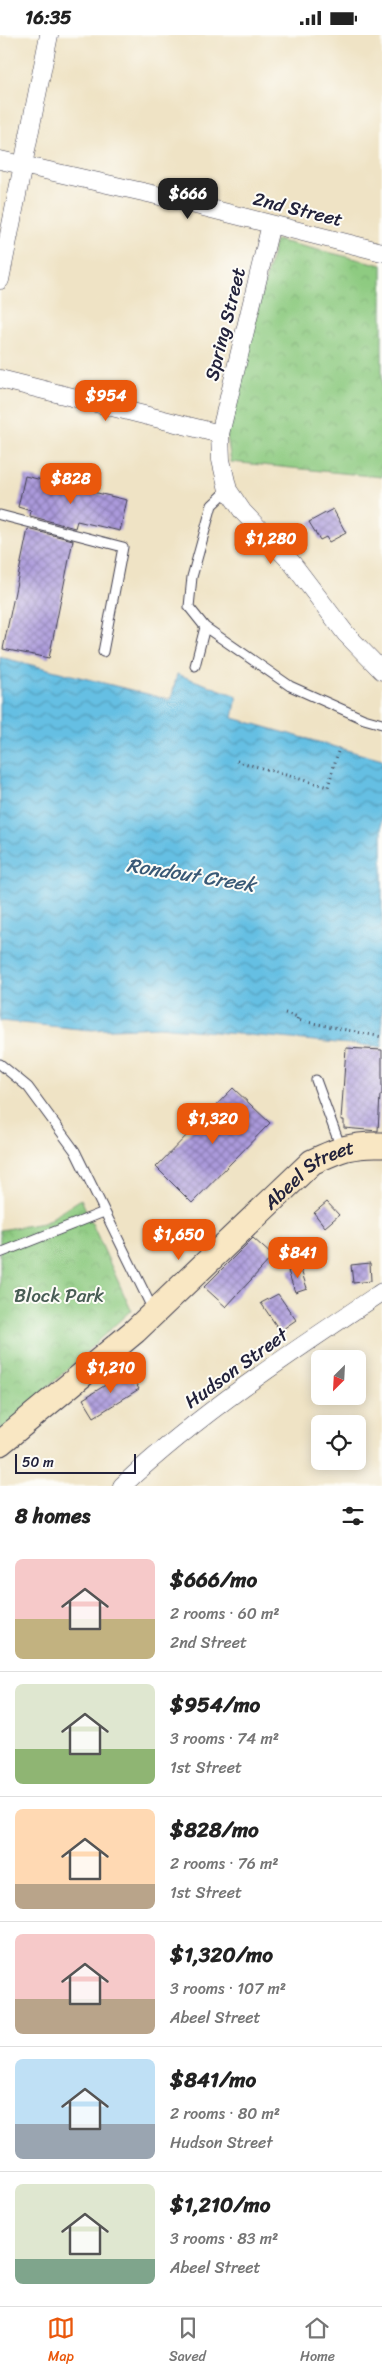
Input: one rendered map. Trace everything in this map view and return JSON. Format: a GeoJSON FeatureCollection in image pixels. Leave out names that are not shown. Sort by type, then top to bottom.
{"type":"FeatureCollection","features":[{"type":"Feature","properties":{"kind":"street"},"geometry":{"type":"LineString","coordinates":[[0,280],[49,35]]}},
{"type":"Feature","properties":{"kind":"street","name":"2nd Street"},"geometry":{"type":"LineString","coordinates":[[0,160],[382,252]]}},
{"type":"Feature","properties":{"kind":"street","name":"Spring Street"},"geometry":{"type":"LineString","coordinates":[[228,490],[221,461],[220,434],[271,224]]}},
{"type":"Feature","properties":{"kind":"street"},"geometry":{"type":"LineString","coordinates":[[0,379],[220,434]]}},
{"type":"Feature","properties":{"kind":"street"},"geometry":{"type":"LineString","coordinates":[[228,490],[243,512],[292,563],[346,634],[382,671]]}},
{"type":"Feature","properties":{"kind":"street","name":"Abeel Street"},"geometry":{"type":"LineString","coordinates":[[0,1443],[154,1313],[297,1174],[312,1163],[342,1148],[362,1144],[382,1145]]}},
{"type":"Feature","properties":{"kind":"street","name":"Hudson Street"},"geometry":{"type":"LineString","coordinates":[[122,1486],[154,1456],[258,1374],[382,1292]]}},
{"type":"Feature","properties":{"kind":"lane"},"geometry":{"type":"LineString","coordinates":[[228,490],[212,505],[192,577],[189,607],[205,627],[290,686],[364,719],[382,724]]}},
{"type":"Feature","properties":{"kind":"lane"},"geometry":{"type":"LineString","coordinates":[[0,515],[122,547],[103,651]]}},
{"type":"Feature","properties":{"kind":"lane"},"geometry":{"type":"LineString","coordinates":[[195,666],[205,627]]}},
{"type":"Feature","properties":{"kind":"lane"},"geometry":{"type":"LineString","coordinates":[[0,1064],[28,1087],[76,1151],[154,1313]]}},
{"type":"Feature","properties":{"kind":"lane"},"geometry":{"type":"LineString","coordinates":[[316,1080],[342,1148]]}},
{"type":"Feature","properties":{"kind":"lane"},"geometry":{"type":"LineString","coordinates":[[0,1253],[104,1212]]}},
{"type":"Feature","properties":{"kind":"path"},"geometry":{"type":"LineString","coordinates":[[237,761],[328,787],[339,748]]}},
{"type":"Feature","properties":{"kind":"path"},"geometry":{"type":"LineString","coordinates":[[285,1013],[298,1017],[298,1020],[382,1037]]}},
{"type":"Feature","properties":{"kind":"green space"},"geometry":{"type":"Polygon","coordinates":[[[276,240],[382,265],[382,477],[231,462],[226,429],[276,240]]]}},
{"type":"Feature","properties":{"kind":"green space","name":"Block Park"},"geometry":{"type":"Polygon","coordinates":[[[81,1199],[131,1310],[0,1432],[0,1230],[44,1223],[81,1199]]]}},
{"type":"Feature","properties":{"kind":"water","name":"Rondout Creek"},"geometry":{"type":"Polygon","coordinates":[[[0,657],[171,700],[177,674],[237,696],[233,718],[382,760],[382,1047],[159,1027],[90,1030],[0,1021],[0,657]]]}},
{"type":"Feature","properties":{"kind":"building"},"geometry":{"type":"Polygon","coordinates":[[[25,476],[127,500],[120,531],[77,521],[75,528],[30,516],[31,511],[18,507],[25,476]]]}},
{"type":"Feature","properties":{"kind":"building"},"geometry":{"type":"Polygon","coordinates":[[[333,509],[346,533],[329,542],[326,537],[320,540],[309,522],[333,509]]]}},
{"type":"Feature","properties":{"kind":"building"},"geometry":{"type":"Polygon","coordinates":[[[28,529],[73,540],[49,658],[3,649],[28,529]]]}},
{"type":"Feature","properties":{"kind":"building"},"geometry":{"type":"Polygon","coordinates":[[[346,1048],[382,1050],[382,1095],[380,1095],[378,1131],[344,1128],[344,1120],[341,1120],[346,1048]]]}},
{"type":"Feature","properties":{"kind":"building"},"geometry":{"type":"Polygon","coordinates":[[[233,1088],[270,1123],[192,1203],[156,1167],[233,1088]]]}},
{"type":"Feature","properties":{"kind":"building"},"geometry":{"type":"Polygon","coordinates":[[[327,1202],[339,1215],[325,1227],[314,1213],[327,1202]]]}},
{"type":"Feature","properties":{"kind":"building"},"geometry":{"type":"Polygon","coordinates":[[[253,1238],[273,1256],[226,1307],[204,1287],[253,1238]]]}},
{"type":"Feature","properties":{"kind":"building"},"geometry":{"type":"Polygon","coordinates":[[[370,1263],[371,1281],[353,1283],[351,1265],[370,1263]]]}},
{"type":"Feature","properties":{"kind":"building"},"geometry":{"type":"Polygon","coordinates":[[[300,1267],[307,1288],[295,1292],[288,1271],[300,1267]]]}},
{"type":"Feature","properties":{"kind":"building"},"geometry":{"type":"Polygon","coordinates":[[[278,1294],[296,1320],[280,1331],[261,1303],[278,1294]]]}},
{"type":"Feature","properties":{"kind":"building"},"geometry":{"type":"Polygon","coordinates":[[[128,1371],[139,1389],[94,1417],[83,1399],[128,1371]]]}}]}
